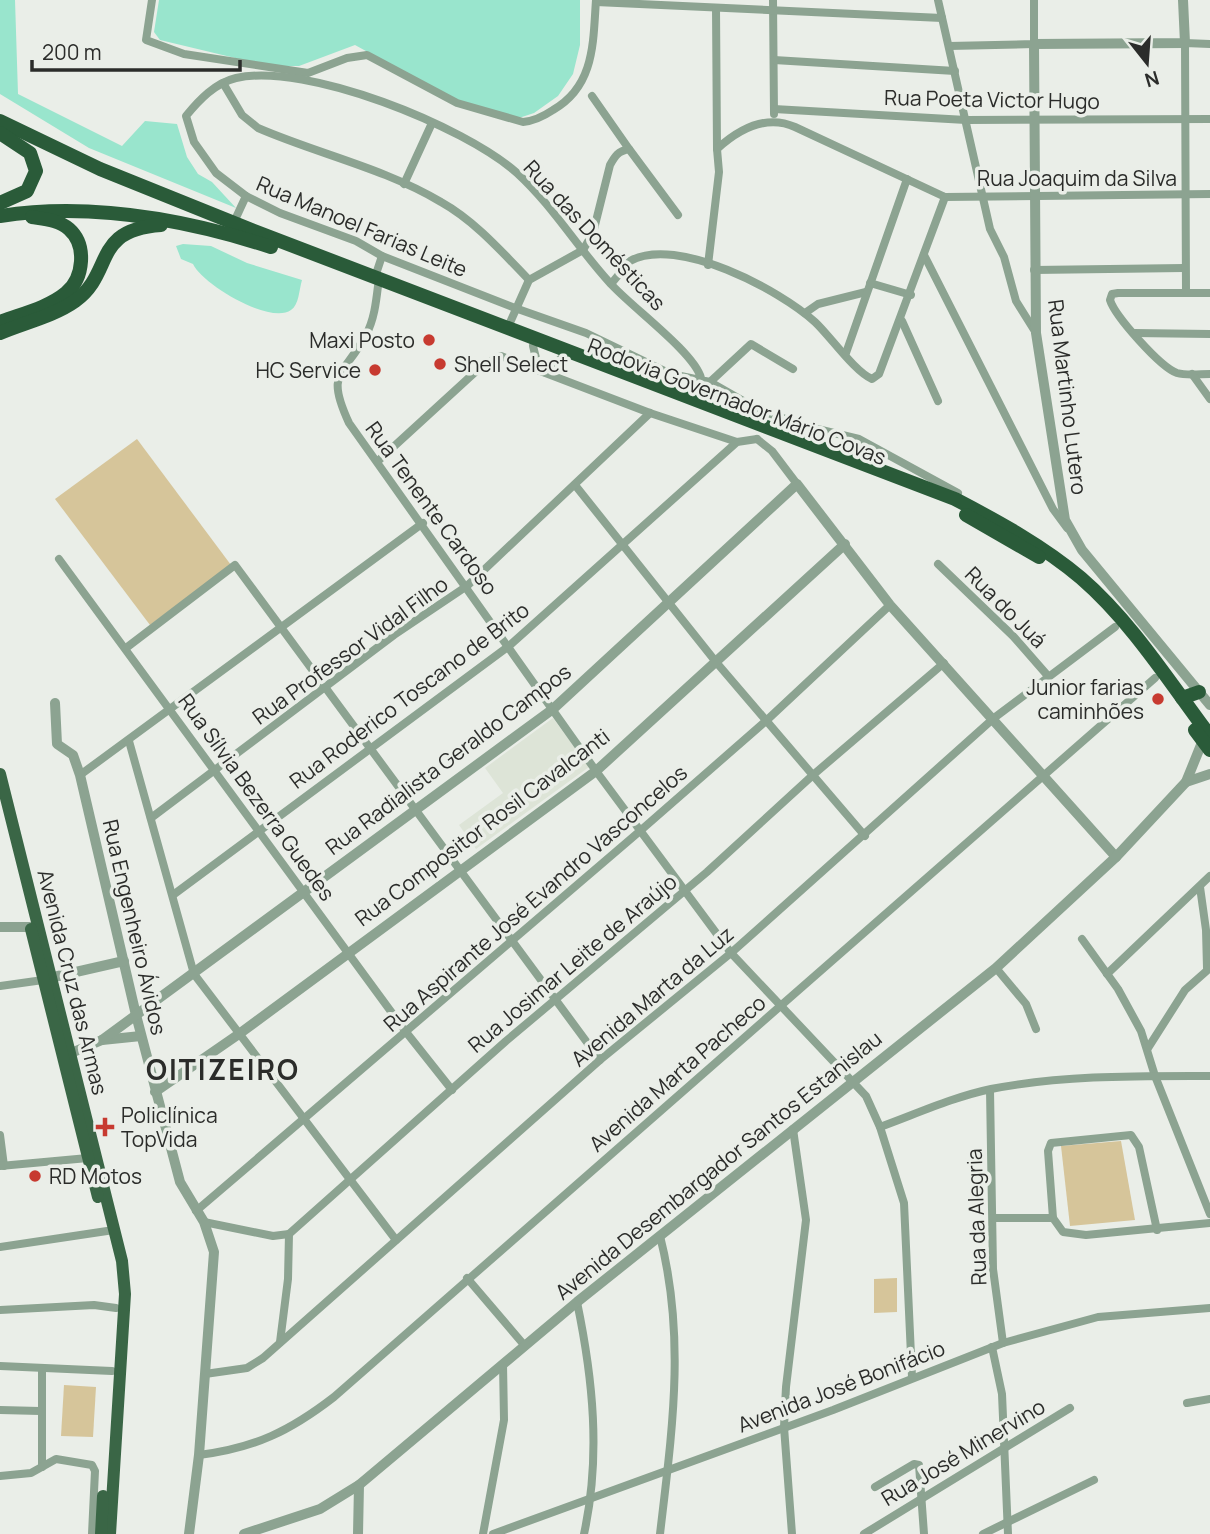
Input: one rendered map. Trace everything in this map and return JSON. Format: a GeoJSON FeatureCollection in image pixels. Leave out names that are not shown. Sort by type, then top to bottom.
{"type":"FeatureCollection","features":[{"type":"Feature","properties":{"kind":"highway"},"geometry":{"type":"LineString","coordinates":[[0,121],[100,169],[254,231]]}},
{"type":"Feature","properties":{"kind":"highway"},"geometry":{"type":"LineString","coordinates":[[0,133],[30,153],[36,171],[27,191],[0,205]]}},
{"type":"Feature","properties":{"kind":"highway"},"geometry":{"type":"LineString","coordinates":[[0,205],[106,204],[172,212],[254,231]]}},
{"type":"Feature","properties":{"kind":"highway","name":"Rodovia Governador Mário Covas"},"geometry":{"type":"LineString","coordinates":[[7,215],[51,211],[105,212],[193,226],[268,246],[645,371],[911,480],[975,509],[1044,550],[1082,579],[1119,617],[1182,698],[1207,736]]}},
{"type":"Feature","properties":{"kind":"highway"},"geometry":{"type":"LineString","coordinates":[[0,322],[68,292],[80,268],[79,246],[69,229],[49,220],[7,215]]}},
{"type":"Feature","properties":{"kind":"highway"},"geometry":{"type":"LineString","coordinates":[[0,332],[74,302],[89,285],[106,251],[127,232],[151,225],[193,226]]}},
{"type":"Feature","properties":{"kind":"highway","name":"Rodovia Governador Mário Covas"},"geometry":{"type":"LineString","coordinates":[[254,231],[759,436],[960,511],[1050,565],[1093,602],[1207,736]]}},
{"type":"Feature","properties":{"kind":"highway"},"geometry":{"type":"LineString","coordinates":[[1182,698],[1199,692]]}},
{"type":"Feature","properties":{"kind":"main road","name":"Avenida Cruz das Armas"},"geometry":{"type":"LineString","coordinates":[[0,774],[47,979],[118,1242],[124,1277],[110,1534]]}},
{"type":"Feature","properties":{"kind":"main road","name":"Avenida Cruz das Armas"},"geometry":{"type":"LineString","coordinates":[[0,807],[30,927],[47,979]]}},
{"type":"Feature","properties":{"kind":"main road","name":"Avenida Cruz das Armas"},"geometry":{"type":"LineString","coordinates":[[67,1055],[116,1273],[101,1534]]}},
{"type":"Feature","properties":{"kind":"street"},"geometry":{"type":"LineString","coordinates":[[152,0],[146,40],[178,52],[308,73],[348,58],[367,55],[457,103],[523,122],[534,120],[561,106],[582,82],[590,63],[596,1],[716,8],[773,5],[942,18]]}},
{"type":"Feature","properties":{"kind":"street"},"geometry":{"type":"LineString","coordinates":[[938,0],[990,229],[1004,257],[1016,301],[1036,333]]}},
{"type":"Feature","properties":{"kind":"street","name":"Rua Martinho Lutero"},"geometry":{"type":"LineString","coordinates":[[1034,0],[1036,333],[1055,471],[1070,532],[1210,705]]}},
{"type":"Feature","properties":{"kind":"street"},"geometry":{"type":"LineString","coordinates":[[1183,0],[1186,293]]}},
{"type":"Feature","properties":{"kind":"street"},"geometry":{"type":"LineString","coordinates":[[773,5],[775,121]]}},
{"type":"Feature","properties":{"kind":"street"},"geometry":{"type":"LineString","coordinates":[[708,265],[719,172],[716,8]]}},
{"type":"Feature","properties":{"kind":"street"},"geometry":{"type":"LineString","coordinates":[[949,46],[1210,44]]}},
{"type":"Feature","properties":{"kind":"street"},"geometry":{"type":"LineString","coordinates":[[774,60],[956,71]]}},
{"type":"Feature","properties":{"kind":"street","name":"Rua das Domésticas"},"geometry":{"type":"LineString","coordinates":[[223,83],[273,75],[307,80],[379,102],[485,150],[515,172],[537,193],[611,285],[691,361],[701,378]]}},
{"type":"Feature","properties":{"kind":"street"},"geometry":{"type":"LineString","coordinates":[[223,83],[242,115],[258,128],[404,184],[461,215],[529,279]]}},
{"type":"Feature","properties":{"kind":"street","name":"Rua Manoel Farias Leite"},"geometry":{"type":"LineString","coordinates":[[223,83],[189,113],[186,123],[199,149],[216,173],[246,196],[280,213],[356,241],[382,256],[586,333],[645,371],[701,378],[770,414],[859,439],[962,495],[975,509]]}},
{"type":"Feature","properties":{"kind":"street"},"geometry":{"type":"LineString","coordinates":[[592,96],[678,215]]}},
{"type":"Feature","properties":{"kind":"street","name":"Rua Poeta Victor Hugo"},"geometry":{"type":"LineString","coordinates":[[774,109],[966,120],[1210,119]]}},
{"type":"Feature","properties":{"kind":"street"},"geometry":{"type":"LineString","coordinates":[[611,285],[630,261],[641,256],[680,257],[708,265],[754,281],[805,313],[866,377],[872,379],[879,374],[902,321],[945,197],[794,127],[775,121],[758,123],[717,149]]}},
{"type":"Feature","properties":{"kind":"street"},"geometry":{"type":"LineString","coordinates":[[404,184],[432,124]]}},
{"type":"Feature","properties":{"kind":"street"},"geometry":{"type":"LineString","coordinates":[[508,327],[529,279],[583,250],[593,233],[610,165],[616,154],[629,149]]}},
{"type":"Feature","properties":{"kind":"street"},"geometry":{"type":"LineString","coordinates":[[846,353],[906,179]]}},
{"type":"Feature","properties":{"kind":"street","name":"Rua Joaquim da Silva"},"geometry":{"type":"LineString","coordinates":[[945,197],[1210,194]]}},
{"type":"Feature","properties":{"kind":"street"},"geometry":{"type":"LineString","coordinates":[[234,222],[246,196]]}},
{"type":"Feature","properties":{"kind":"street"},"geometry":{"type":"LineString","coordinates":[[924,255],[1053,509],[1070,532]]}},
{"type":"Feature","properties":{"kind":"street"},"geometry":{"type":"LineString","coordinates":[[376,282],[382,256]]}},
{"type":"Feature","properties":{"kind":"street"},"geometry":{"type":"LineString","coordinates":[[1034,270],[1184,268]]}},
{"type":"Feature","properties":{"kind":"street","name":"Rua Tenente Cardoso"},"geometry":{"type":"LineString","coordinates":[[376,282],[372,323],[340,372],[337,385],[349,423],[423,523],[596,771],[731,953],[780,1008],[866,1096],[880,1127],[904,1203],[912,1377]]}},
{"type":"Feature","properties":{"kind":"street"},"geometry":{"type":"LineString","coordinates":[[870,282],[911,295]]}},
{"type":"Feature","properties":{"kind":"street"},"geometry":{"type":"LineString","coordinates":[[805,313],[818,304],[866,292]]}},
{"type":"Feature","properties":{"kind":"street"},"geometry":{"type":"LineString","coordinates":[[1210,293],[1118,293],[1110,296],[1111,304],[1134,333],[1169,369],[1192,374],[1210,374]]}},
{"type":"Feature","properties":{"kind":"street"},"geometry":{"type":"LineString","coordinates":[[902,321],[938,401]]}},
{"type":"Feature","properties":{"kind":"street"},"geometry":{"type":"LineString","coordinates":[[1134,333],[1210,334]]}},
{"type":"Feature","properties":{"kind":"street"},"geometry":{"type":"LineString","coordinates":[[710,382],[751,344],[793,369]]}},
{"type":"Feature","properties":{"kind":"street"},"geometry":{"type":"LineString","coordinates":[[533,346],[542,371]]}},
{"type":"Feature","properties":{"kind":"street"},"geometry":{"type":"LineString","coordinates":[[378,461],[489,360],[501,356],[650,413],[737,442],[759,436],[890,605],[1116,857]]}},
{"type":"Feature","properties":{"kind":"street"},"geometry":{"type":"LineString","coordinates":[[542,371],[563,357]]}},
{"type":"Feature","properties":{"kind":"street"},"geometry":{"type":"LineString","coordinates":[[1192,374],[1210,399]]}},
{"type":"Feature","properties":{"kind":"street","name":"Rua Professor Vidal Filho"},"geometry":{"type":"LineString","coordinates":[[152,818],[394,635],[467,586],[650,413]]}},
{"type":"Feature","properties":{"kind":"street","name":"Rua Roderico Toscano de Brito"},"geometry":{"type":"LineString","coordinates":[[173,895],[509,646],[737,442]]}},
{"type":"Feature","properties":{"kind":"street","name":"Rua Radialista Geraldo Campos"},"geometry":{"type":"LineString","coordinates":[[103,1040],[553,709],[797,484]]}},
{"type":"Feature","properties":{"kind":"street"},"geometry":{"type":"LineString","coordinates":[[575,485],[716,662],[865,836]]}},
{"type":"Feature","properties":{"kind":"street"},"geometry":{"type":"LineString","coordinates":[[80,775],[423,523]]}},
{"type":"Feature","properties":{"kind":"street","name":"Rua Compositor Rosil Cavalcanti"},"geometry":{"type":"LineString","coordinates":[[155,1092],[239,1034],[348,951],[596,771],[845,544]]}},
{"type":"Feature","properties":{"kind":"street","name":"Rua Sílvia Bezerra Guedes"},"geometry":{"type":"LineString","coordinates":[[59,559],[217,770],[406,1032],[452,1090]]}},
{"type":"Feature","properties":{"kind":"street","name":"Rua do Juá"},"geometry":{"type":"LineString","coordinates":[[938,564],[1013,636],[1048,676]]}},
{"type":"Feature","properties":{"kind":"street"},"geometry":{"type":"LineString","coordinates":[[125,648],[235,565],[553,1000],[600,1060]]}},
{"type":"Feature","properties":{"kind":"street","name":"Rua Aspirante José Evandro Vasconcelos"},"geometry":{"type":"LineString","coordinates":[[196,1211],[640,831],[767,720],[890,605]]}},
{"type":"Feature","properties":{"kind":"street","name":"Avenida Marta da Luz"},"geometry":{"type":"LineString","coordinates":[[205,1374],[247,1368],[263,1359],[600,1060],[731,953],[865,836],[994,718],[1115,627]]}},
{"type":"Feature","properties":{"kind":"street","name":"Rua Josimar Leite de Araújo"},"geometry":{"type":"LineString","coordinates":[[289,1234],[553,1000],[684,890],[944,663]]}},
{"type":"Feature","properties":{"kind":"street","name":"Avenida Marta Pacheco"},"geometry":{"type":"LineString","coordinates":[[199,1455],[257,1444],[307,1418],[1155,678]]}},
{"type":"Feature","properties":{"kind":"street","name":"Rua Engenheiro Ávidos"},"geometry":{"type":"LineString","coordinates":[[55,703],[57,744],[73,755],[80,775],[141,1036],[180,1182],[205,1222],[212,1243],[214,1266],[199,1455],[189,1534]]}},
{"type":"Feature","properties":{"kind":"street","name":"Avenida Desembargador Santos Estanislau"},"geometry":{"type":"LineString","coordinates":[[244,1534],[264,1532],[320,1509],[359,1485],[577,1302],[996,968],[1116,857],[1186,782],[1207,736]]}},
{"type":"Feature","properties":{"kind":"street"},"geometry":{"type":"LineString","coordinates":[[129,741],[194,974],[396,1240]]}},
{"type":"Feature","properties":{"kind":"street","name":"Avenida Desembargador Santos Estanislau"},"geometry":{"type":"LineString","coordinates":[[1186,782],[1210,774]]}},
{"type":"Feature","properties":{"kind":"street"},"geometry":{"type":"LineString","coordinates":[[1107,974],[1210,876]]}},
{"type":"Feature","properties":{"kind":"street"},"geometry":{"type":"LineString","coordinates":[[1148,1048],[1173,1007],[1209,968],[1200,887]]}},
{"type":"Feature","properties":{"kind":"street"},"geometry":{"type":"LineString","coordinates":[[0,926],[30,927]]}},
{"type":"Feature","properties":{"kind":"street"},"geometry":{"type":"LineString","coordinates":[[1082,939],[1128,1005],[1148,1048],[1155,1076],[1210,1213]]}},
{"type":"Feature","properties":{"kind":"street"},"geometry":{"type":"LineString","coordinates":[[0,986],[47,979],[124,961]]}},
{"type":"Feature","properties":{"kind":"street"},"geometry":{"type":"LineString","coordinates":[[996,968],[1026,1004],[1036,1029]]}},
{"type":"Feature","properties":{"kind":"street"},"geometry":{"type":"LineString","coordinates":[[67,1055],[103,1040],[141,1036]]}},
{"type":"Feature","properties":{"kind":"street"},"geometry":{"type":"LineString","coordinates":[[880,1127],[990,1090],[1076,1079],[1210,1076]]}},
{"type":"Feature","properties":{"kind":"street","name":"Rua da Alegria"},"geometry":{"type":"LineString","coordinates":[[990,1090],[993,1269],[1003,1343]]}},
{"type":"Feature","properties":{"kind":"street"},"geometry":{"type":"LineString","coordinates":[[792,1534],[784,1427],[790,1334],[806,1220],[793,1129]]}},
{"type":"Feature","properties":{"kind":"street"},"geometry":{"type":"LineString","coordinates":[[0,1135],[2,1166],[88,1158]]}},
{"type":"Feature","properties":{"kind":"street"},"geometry":{"type":"LineString","coordinates":[[1157,1230],[1135,1137],[1124,1135],[1055,1142],[1048,1151],[1053,1218],[1058,1229],[1072,1234],[1157,1230],[1210,1223]]}},
{"type":"Feature","properties":{"kind":"street"},"geometry":{"type":"LineString","coordinates":[[993,1218],[1053,1218]]}},
{"type":"Feature","properties":{"kind":"street"},"geometry":{"type":"LineString","coordinates":[[205,1222],[273,1236],[289,1234],[288,1279],[280,1343]]}},
{"type":"Feature","properties":{"kind":"street"},"geometry":{"type":"LineString","coordinates":[[0,1247],[107,1231]]}},
{"type":"Feature","properties":{"kind":"street"},"geometry":{"type":"LineString","coordinates":[[660,1236],[671,1278],[675,1317],[675,1395],[660,1534]]}},
{"type":"Feature","properties":{"kind":"street"},"geometry":{"type":"LineString","coordinates":[[467,1278],[525,1346]]}},
{"type":"Feature","properties":{"kind":"street"},"geometry":{"type":"LineString","coordinates":[[577,1302],[593,1391],[592,1499],[584,1534]]}},
{"type":"Feature","properties":{"kind":"street"},"geometry":{"type":"LineString","coordinates":[[0,1310],[94,1305],[116,1308]]}},
{"type":"Feature","properties":{"kind":"street","name":"Avenida José Bonifácio"},"geometry":{"type":"LineString","coordinates":[[493,1534],[1003,1343],[1098,1318],[1210,1308]]}},
{"type":"Feature","properties":{"kind":"street"},"geometry":{"type":"LineString","coordinates":[[992,1347],[1002,1394],[1008,1534]]}},
{"type":"Feature","properties":{"kind":"street"},"geometry":{"type":"LineString","coordinates":[[483,1534],[504,1420],[503,1364]]}},
{"type":"Feature","properties":{"kind":"street"},"geometry":{"type":"LineString","coordinates":[[0,1366],[111,1371]]}},
{"type":"Feature","properties":{"kind":"street"},"geometry":{"type":"LineString","coordinates":[[41,1467],[42,1368]]}},
{"type":"Feature","properties":{"kind":"street"},"geometry":{"type":"LineString","coordinates":[[1187,1404],[1210,1399]]}},
{"type":"Feature","properties":{"kind":"street","name":"Rua José Minervino"},"geometry":{"type":"LineString","coordinates":[[864,1534],[873,1526],[1070,1408]]}},
{"type":"Feature","properties":{"kind":"street"},"geometry":{"type":"LineString","coordinates":[[0,1410],[40,1410]]}},
{"type":"Feature","properties":{"kind":"street"},"geometry":{"type":"LineString","coordinates":[[0,1476],[24,1474],[63,1459],[93,1467],[92,1534]]}},
{"type":"Feature","properties":{"kind":"street"},"geometry":{"type":"LineString","coordinates":[[874,1487],[917,1464],[921,1469],[924,1534]]}},
{"type":"Feature","properties":{"kind":"street"},"geometry":{"type":"LineString","coordinates":[[983,1534],[1094,1480]]}},
{"type":"Feature","properties":{"kind":"street"},"geometry":{"type":"LineString","coordinates":[[358,1534],[359,1485]]}},
{"type":"Feature","properties":{"kind":"shaded area"},"geometry":{"type":"Polygon","coordinates":[[[0,0],[15,0],[18,94],[122,146],[145,121],[177,124],[187,157],[198,174],[212,182],[236,208],[89,148],[0,94],[0,0]]]}},
{"type":"Feature","properties":{"kind":"shaded area"},"geometry":{"type":"Polygon","coordinates":[[[159,0],[580,0],[580,45],[573,74],[558,96],[534,113],[516,119],[464,105],[355,45],[299,66],[269,66],[160,40],[154,32],[159,0]]]}},
{"type":"Feature","properties":{"kind":"shaded area"},"geometry":{"type":"Polygon","coordinates":[[[176,246],[211,246],[247,263],[302,280],[296,305],[281,313],[268,312],[237,300],[209,282],[193,264],[181,259],[176,246]]]}},
{"type":"Feature","properties":{"kind":"shaded area"},"geometry":{"type":"Polygon","coordinates":[[[137,439],[231,565],[150,625],[55,499],[137,439]]]}},
{"type":"Feature","properties":{"kind":"shaded area"},"geometry":{"type":"Polygon","coordinates":[[[553,718],[589,767],[476,849],[459,825],[503,793],[485,768],[553,718]]]}},
{"type":"Feature","properties":{"kind":"shaded area"},"geometry":{"type":"Polygon","coordinates":[[[1121,1141],[1135,1220],[1070,1226],[1061,1146],[1121,1141]]]}},
{"type":"Feature","properties":{"kind":"shaded area"},"geometry":{"type":"Polygon","coordinates":[[[897,1278],[897,1312],[874,1313],[874,1279],[897,1278]]]}},
{"type":"Feature","properties":{"kind":"shaded area"},"geometry":{"type":"Polygon","coordinates":[[[64,1385],[96,1387],[93,1437],[61,1436],[64,1385]]]}},
{"type":"Feature","properties":{"kind":"place","name":"Maxi Posto"},"geometry":{"type":"Point","coordinates":[429,340]}},
{"type":"Feature","properties":{"kind":"place","name":"Shell Select"},"geometry":{"type":"Point","coordinates":[440,364]}},
{"type":"Feature","properties":{"kind":"place","name":"HC Service"},"geometry":{"type":"Point","coordinates":[375,370]}},
{"type":"Feature","properties":{"kind":"place","name":"Junior farias caminhões"},"geometry":{"type":"Point","coordinates":[1158,699]}},
{"type":"Feature","properties":{"kind":"place","name":"Policlínica TopVida"},"geometry":{"type":"Point","coordinates":[105,1127]}},
{"type":"Feature","properties":{"kind":"place","name":"RD Motos"},"geometry":{"type":"Point","coordinates":[35,1176]}},
{"type":"Feature","properties":{"kind":"district","name":"OITIZEIRO"},"geometry":{"type":"Point","coordinates":[223,1069]}}]}
